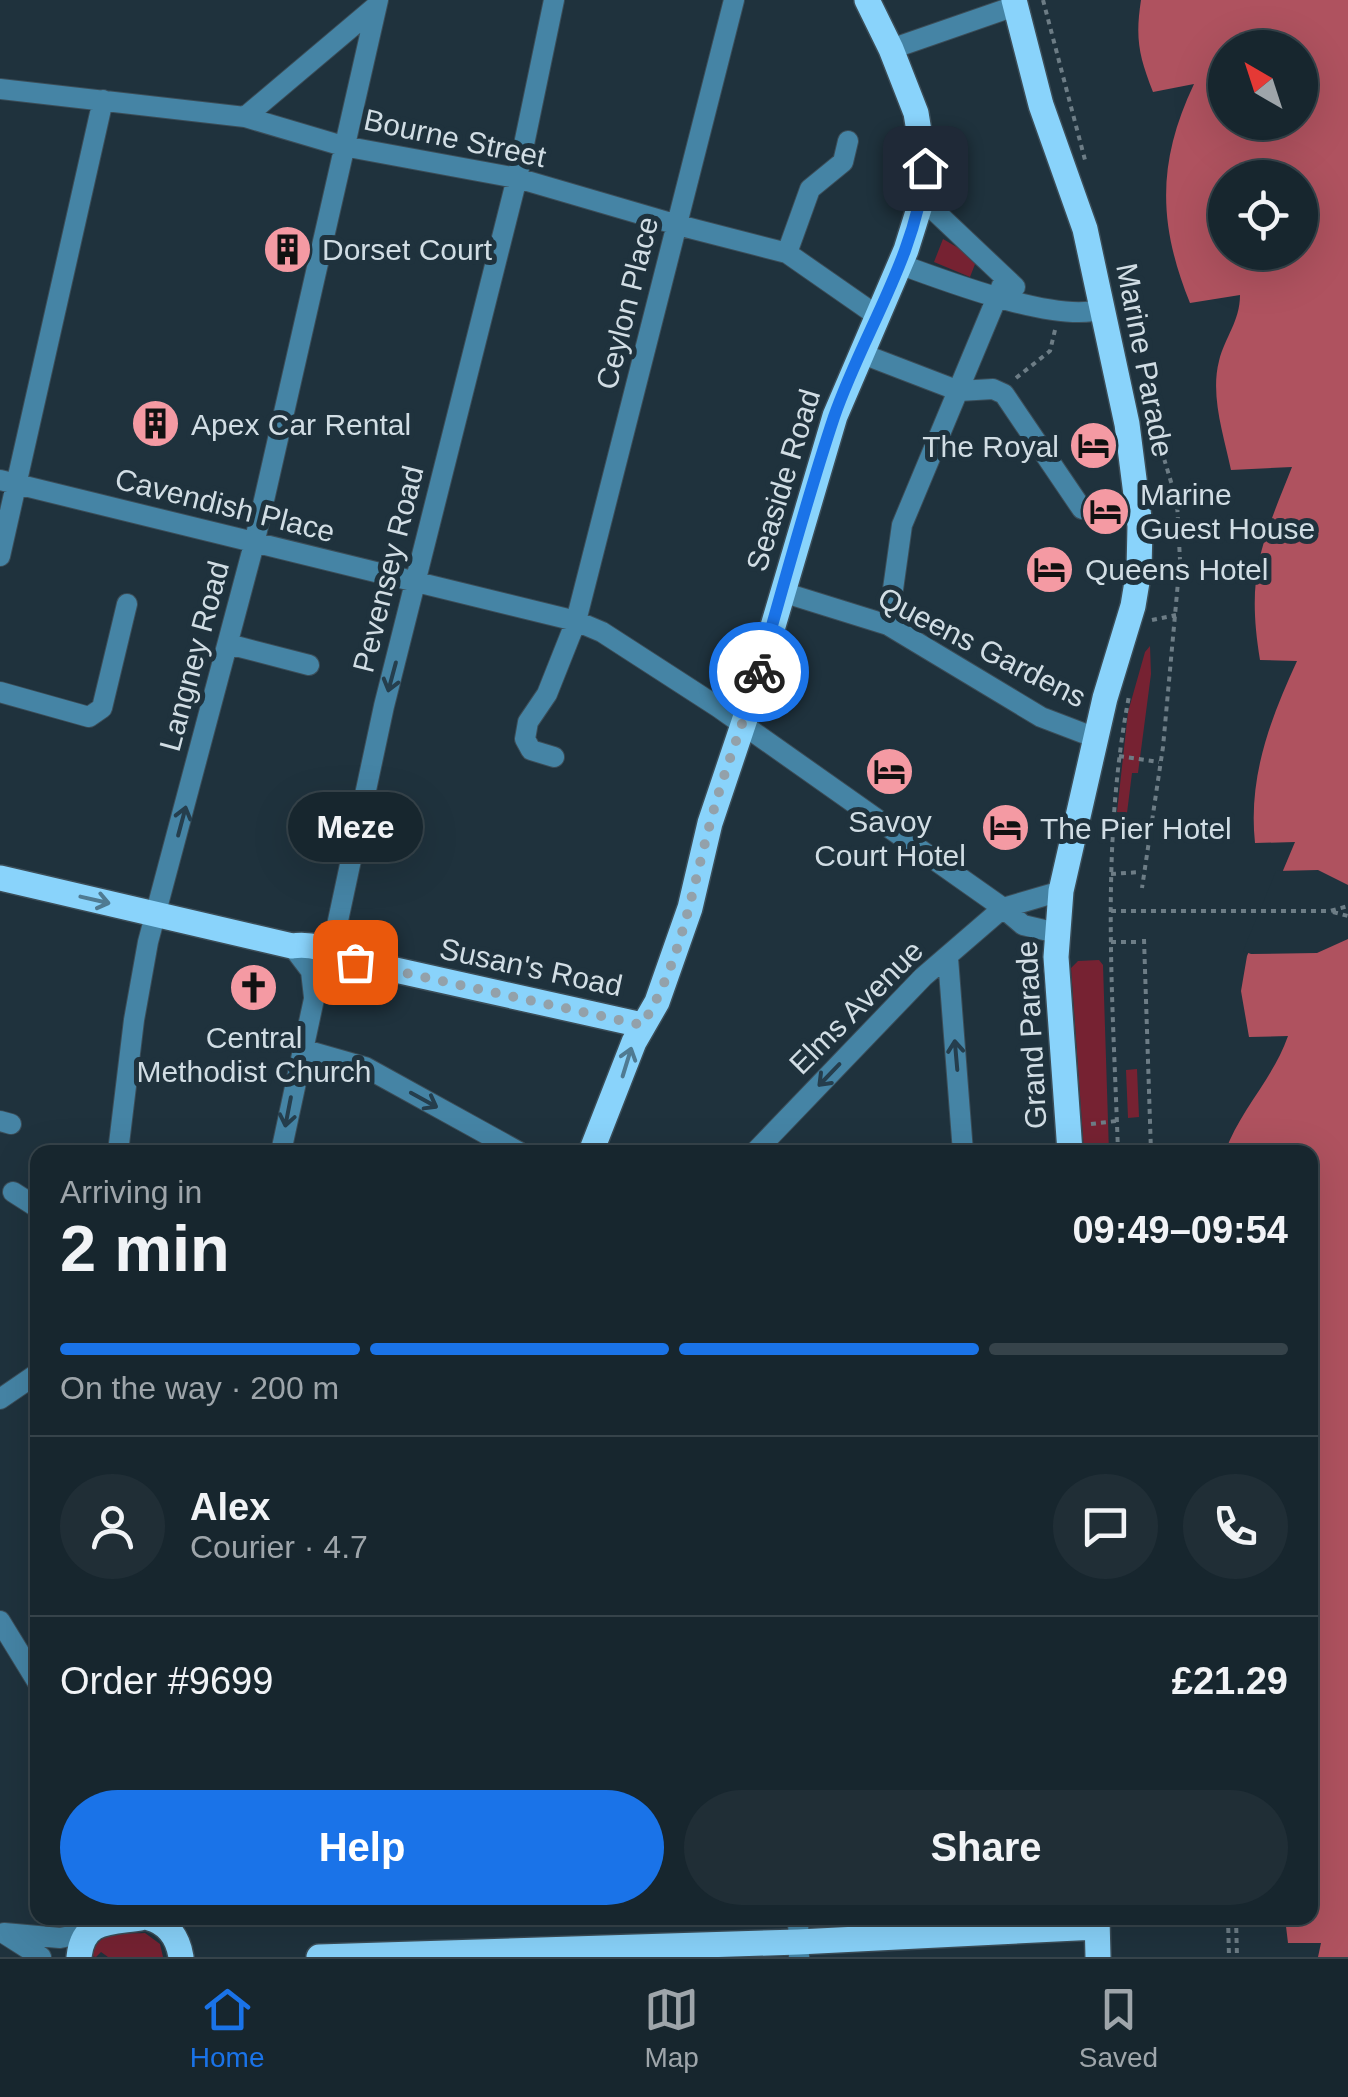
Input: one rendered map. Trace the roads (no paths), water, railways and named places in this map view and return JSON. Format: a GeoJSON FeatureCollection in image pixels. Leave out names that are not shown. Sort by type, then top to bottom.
{"type":"FeatureCollection","features":[{"type":"Feature","properties":{"kind":"main road","name":"Seaside Road"},"geometry":{"type":"LineString","coordinates":[[594,1145],[642,1025],[657,1002],[690,908],[710,824],[750,704],[834,416],[900,264],[922,199],[925,168],[916,113],[867,0]]}},
{"type":"Feature","properties":{"kind":"main road","name":"Marine Parade"},"geometry":{"type":"LineString","coordinates":[[1026,2],[1041,105],[1085,228],[1127,424],[1140,526],[1133,606],[1096,738]]}},
{"type":"Feature","properties":{"kind":"main road","name":"Grand Parade"},"geometry":{"type":"LineString","coordinates":[[1069,1145],[1056,957],[1061,891],[1096,738]]}},
{"type":"Feature","properties":{"kind":"main road","name":"Susan's Road"},"geometry":{"type":"LineString","coordinates":[[0,878],[292,946],[303,944],[330,950],[355,962],[642,1025]]}},
{"type":"Feature","properties":{"kind":"main road"},"geometry":{"type":"LineString","coordinates":[[89,1934],[117,1925]]}},
{"type":"Feature","properties":{"kind":"main road"},"geometry":{"type":"LineString","coordinates":[[163,1925],[182,1943]]}},
{"type":"Feature","properties":{"kind":"main road"},"geometry":{"type":"LineString","coordinates":[[319,1957],[798,1939],[1044,1925]]}},
{"type":"Feature","properties":{"kind":"main road"},"geometry":{"type":"LineString","coordinates":[[1097,1925],[1098,1957]]}},
{"type":"Feature","properties":{"kind":"street","name":"Pevensey Road"},"geometry":{"type":"LineString","coordinates":[[283,1145],[302,1050],[330,950],[384,706],[517,178],[554,0]]}},
{"type":"Feature","properties":{"kind":"street","name":"Ceylon Place"},"geometry":{"type":"LineString","coordinates":[[554,757],[531,750],[525,738],[528,722],[547,694],[576,620],[734,0]]}},
{"type":"Feature","properties":{"kind":"street"},"geometry":{"type":"LineString","coordinates":[[891,49],[1026,2]]}},
{"type":"Feature","properties":{"kind":"street"},"geometry":{"type":"LineString","coordinates":[[245,117],[376,4]]}},
{"type":"Feature","properties":{"kind":"street","name":"Langney Road"},"geometry":{"type":"LineString","coordinates":[[119,1145],[148,942],[254,544],[376,4]]}},
{"type":"Feature","properties":{"kind":"street","name":"Bourne Street"},"geometry":{"type":"LineString","coordinates":[[0,90],[245,117],[343,146],[517,178],[787,253],[876,315]]}},
{"type":"Feature","properties":{"kind":"street"},"geometry":{"type":"LineString","coordinates":[[0,556],[8,482],[103,100]]}},
{"type":"Feature","properties":{"kind":"street"},"geometry":{"type":"LineString","coordinates":[[787,253],[810,189],[843,162],[848,140]]}},
{"type":"Feature","properties":{"kind":"street"},"geometry":{"type":"LineString","coordinates":[[888,626],[902,526],[1000,286],[988,259],[922,199]]}},
{"type":"Feature","properties":{"kind":"street"},"geometry":{"type":"LineString","coordinates":[[968,288],[982,278],[988,259]]}},
{"type":"Feature","properties":{"kind":"street"},"geometry":{"type":"LineString","coordinates":[[900,264],[968,288],[1000,286],[1032,304],[1060,313],[1102,308]]}},
{"type":"Feature","properties":{"kind":"street"},"geometry":{"type":"LineString","coordinates":[[860,353],[959,390],[994,389],[1004,394],[1082,509]]}},
{"type":"Feature","properties":{"kind":"street","name":"Cavendish Place"},"geometry":{"type":"LineString","coordinates":[[8,482],[576,620],[602,632],[741,724],[1004,908],[1023,926],[1058,934]]}},
{"type":"Feature","properties":{"kind":"street","name":"Queens Gardens"},"geometry":{"type":"LineString","coordinates":[[782,592],[888,626],[1042,717],[1096,738]]}},
{"type":"Feature","properties":{"kind":"street"},"geometry":{"type":"LineString","coordinates":[[0,692],[90,717],[102,708],[127,604]]}},
{"type":"Feature","properties":{"kind":"street"},"geometry":{"type":"LineString","coordinates":[[228,644],[309,665]]}},
{"type":"Feature","properties":{"kind":"street"},"geometry":{"type":"LineString","coordinates":[[1004,908],[1061,891]]}},
{"type":"Feature","properties":{"kind":"street","name":"Elms Avenue"},"geometry":{"type":"LineString","coordinates":[[761,1145],[923,977],[1004,908]]}},
{"type":"Feature","properties":{"kind":"street"},"geometry":{"type":"LineString","coordinates":[[292,946],[311,971],[314,999]]}},
{"type":"Feature","properties":{"kind":"street"},"geometry":{"type":"LineString","coordinates":[[948,958],[956,1128],[962,1145]]}},
{"type":"Feature","properties":{"kind":"street"},"geometry":{"type":"LineString","coordinates":[[302,1050],[365,1068],[506,1145]]}},
{"type":"Feature","properties":{"kind":"street"},"geometry":{"type":"LineString","coordinates":[[12,1192],[30,1203]]}},
{"type":"Feature","properties":{"kind":"street"},"geometry":{"type":"LineString","coordinates":[[0,1399],[30,1378]]}},
{"type":"Feature","properties":{"kind":"street"},"geometry":{"type":"LineString","coordinates":[[0,1622],[30,1670]]}},
{"type":"Feature","properties":{"kind":"street"},"geometry":{"type":"LineString","coordinates":[[2,1932],[60,1938],[89,1934]]}},
{"type":"Feature","properties":{"kind":"street"},"geometry":{"type":"LineString","coordinates":[[2,1932],[41,1957]]}},
{"type":"Feature","properties":{"kind":"place","name":"Dorset Court"},"geometry":{"type":"Point","coordinates":[287,249]}},
{"type":"Feature","properties":{"kind":"place","name":"Apex Car Rental"},"geometry":{"type":"Point","coordinates":[156,424]}},
{"type":"Feature","properties":{"kind":"place","name":"The Royal"},"geometry":{"type":"Point","coordinates":[1094,446]}},
{"type":"Feature","properties":{"kind":"place","name":"Marine Guest House"},"geometry":{"type":"Point","coordinates":[1105,511]}},
{"type":"Feature","properties":{"kind":"place","name":"Queens Hotel"},"geometry":{"type":"Point","coordinates":[1050,569]}},
{"type":"Feature","properties":{"kind":"place","name":"Savoy Court Hotel"},"geometry":{"type":"Point","coordinates":[890,772]}},
{"type":"Feature","properties":{"kind":"place","name":"The Pier Hotel"},"geometry":{"type":"Point","coordinates":[1005,828]}},
{"type":"Feature","properties":{"kind":"place","name":"Meze"},"geometry":{"type":"Point","coordinates":[355,962]}},
{"type":"Feature","properties":{"kind":"place","name":"Central Methodist Church"},"geometry":{"type":"Point","coordinates":[254,988]}}]}
